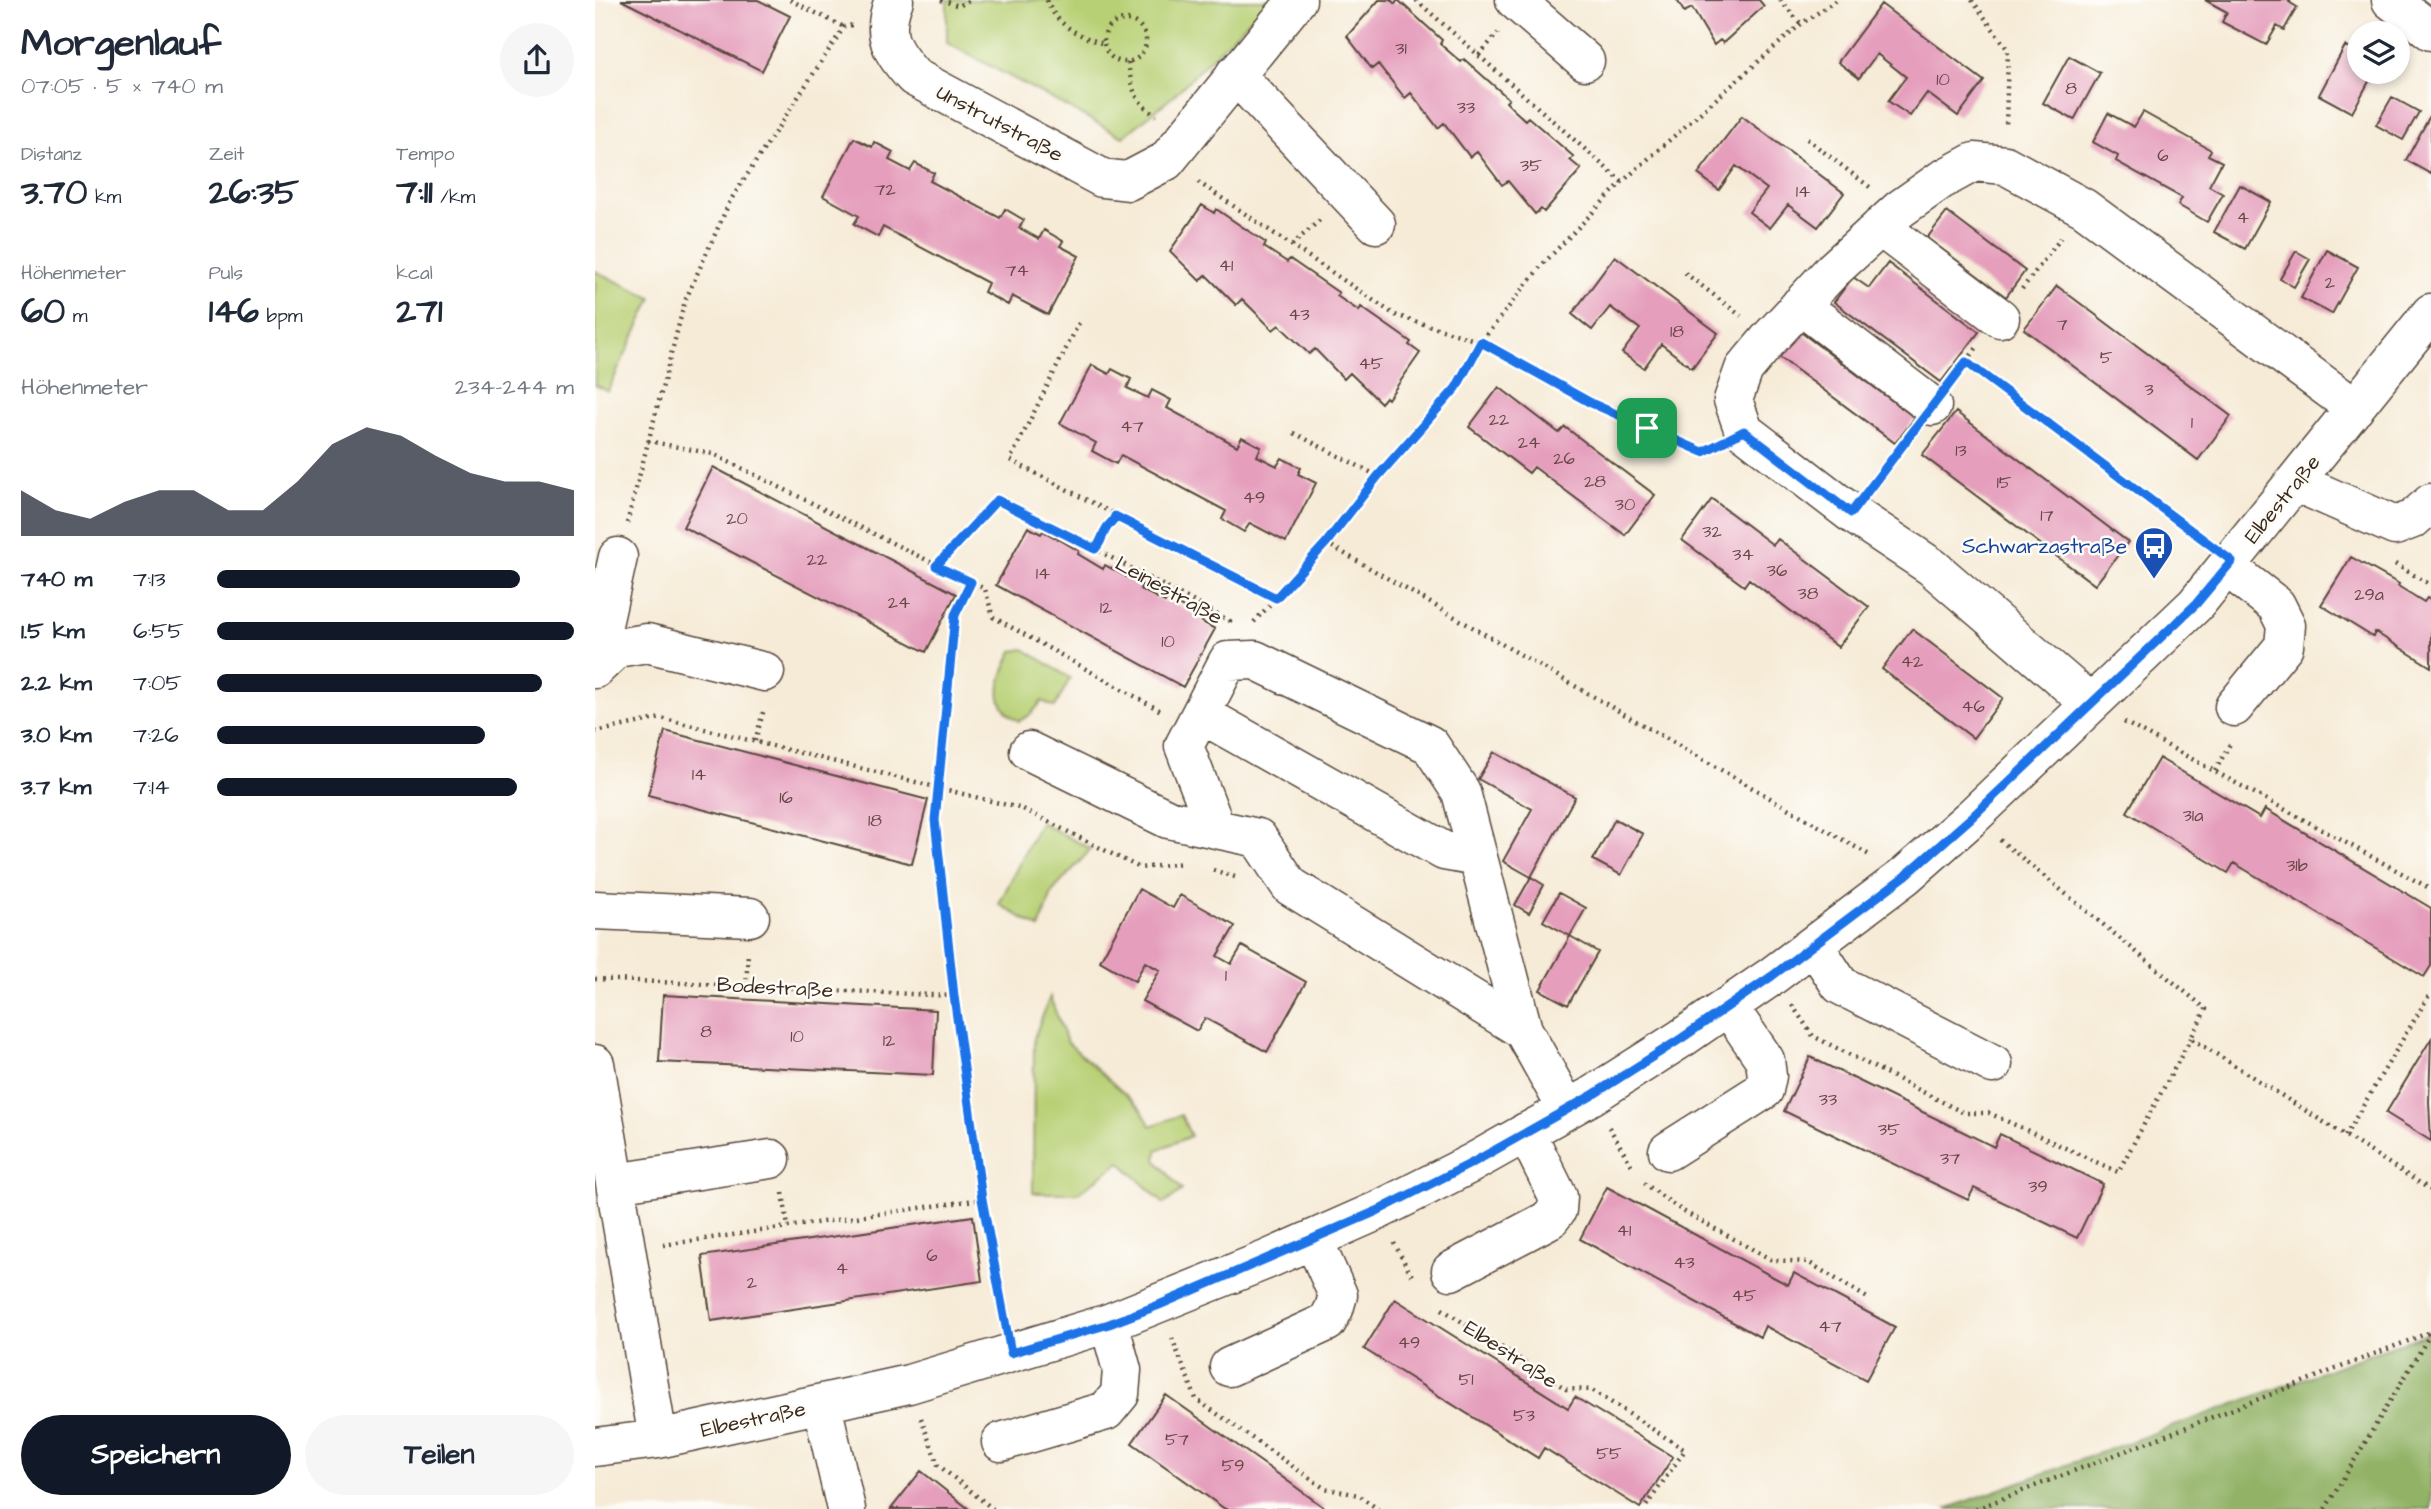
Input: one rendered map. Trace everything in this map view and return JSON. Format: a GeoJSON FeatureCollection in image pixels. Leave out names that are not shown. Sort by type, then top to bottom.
{"type":"FeatureCollection","features":[{"type":"Feature","properties":{"kind":"street","name":"Unstrutstraße"},"geometry":{"type":"LineString","coordinates":[[890,10],[893,53],[914,77],[1102,178],[1128,181],[1175,149],[1297,0]]}},
{"type":"Feature","properties":{"kind":"street"},"geometry":{"type":"LineString","coordinates":[[1515,0],[1585,61]]}},
{"type":"Feature","properties":{"kind":"street"},"geometry":{"type":"LineString","coordinates":[[2391,0],[2431,31]]}},
{"type":"Feature","properties":{"kind":"street"},"geometry":{"type":"LineString","coordinates":[[1235,74],[1376,224]]}},
{"type":"Feature","properties":{"kind":"street"},"geometry":{"type":"LineString","coordinates":[[2090,703],[1932,567],[1851,513],[1744,431],[1733,400],[1744,369],[1770,338],[1832,271],[1890,218],[1941,180],[1974,162],[2005,165],[2084,208],[2355,408]]}},
{"type":"Feature","properties":{"kind":"street"},"geometry":{"type":"LineString","coordinates":[[1890,218],[2000,318]]}},
{"type":"Feature","properties":{"kind":"street"},"geometry":{"type":"LineString","coordinates":[[1800,305],[1932,406]]}},
{"type":"Feature","properties":{"kind":"street","name":"Elbestraße"},"geometry":{"type":"LineString","coordinates":[[595,1447],[658,1439],[822,1405],[909,1384],[1109,1324],[1377,1211],[1472,1163],[1579,1102],[1728,1006],[1814,944],[1905,876],[1972,817],[2196,604],[2431,313]]}},
{"type":"Feature","properties":{"kind":"street"},"geometry":{"type":"LineString","coordinates":[[2295,482],[2395,526],[2413,519],[2431,503]]}},
{"type":"Feature","properties":{"kind":"street"},"geometry":{"type":"LineString","coordinates":[[595,660],[618,557]]}},
{"type":"Feature","properties":{"kind":"street"},"geometry":{"type":"LineString","coordinates":[[2230,564],[2276,605],[2286,625],[2284,646],[2234,707]]}},
{"type":"Feature","properties":{"kind":"street"},"geometry":{"type":"LineString","coordinates":[[595,669],[617,648],[647,643],[765,673]]}},
{"type":"Feature","properties":{"kind":"street"},"geometry":{"type":"LineString","coordinates":[[1199,825],[1184,746],[1183,714],[1228,661],[1255,660],[1430,745],[1461,792],[1523,1030]]}},
{"type":"Feature","properties":{"kind":"street"},"geometry":{"type":"LineString","coordinates":[[1183,714],[1444,851],[1478,857]]}},
{"type":"Feature","properties":{"kind":"street"},"geometry":{"type":"LineString","coordinates":[[1029,751],[1168,819],[1258,838],[1290,886],[1523,1030],[1579,1102]]}},
{"type":"Feature","properties":{"kind":"street"},"geometry":{"type":"LineString","coordinates":[[595,910],[750,917]]}},
{"type":"Feature","properties":{"kind":"street"},"geometry":{"type":"LineString","coordinates":[[1814,944],[1840,985],[1993,1064]]}},
{"type":"Feature","properties":{"kind":"street"},"geometry":{"type":"LineString","coordinates":[[1668,1151],[1764,1090],[1765,1060],[1728,1006]]}},
{"type":"Feature","properties":{"kind":"street"},"geometry":{"type":"LineString","coordinates":[[595,1063],[658,1439]]}},
{"type":"Feature","properties":{"kind":"street"},"geometry":{"type":"LineString","coordinates":[[1434,1287],[1550,1219],[1557,1210],[1559,1197],[1526,1132]]}},
{"type":"Feature","properties":{"kind":"street"},"geometry":{"type":"LineString","coordinates":[[615,1183],[771,1159]]}},
{"type":"Feature","properties":{"kind":"street"},"geometry":{"type":"LineString","coordinates":[[1229,1367],[1327,1322],[1335,1309],[1338,1295],[1313,1240]]}},
{"type":"Feature","properties":{"kind":"street"},"geometry":{"type":"LineString","coordinates":[[1001,1442],[1106,1412],[1120,1394],[1122,1370],[1109,1324]]}},
{"type":"Feature","properties":{"kind":"street"},"geometry":{"type":"LineString","coordinates":[[822,1405],[846,1509]]}},
{"type":"Feature","properties":{"kind":"path"},"geometry":{"type":"LineString","coordinates":[[790,0],[844,27]]}},
{"type":"Feature","properties":{"kind":"path"},"geometry":{"type":"LineString","coordinates":[[941,0],[959,6],[969,0]]}},
{"type":"Feature","properties":{"kind":"path"},"geometry":{"type":"LineString","coordinates":[[1047,0],[1049,8],[1073,33],[1104,44]]}},
{"type":"Feature","properties":{"kind":"path"},"geometry":{"type":"LineString","coordinates":[[1416,0],[1622,182]]}},
{"type":"Feature","properties":{"kind":"path"},"geometry":{"type":"LineString","coordinates":[[1780,0],[1801,24]]}},
{"type":"Feature","properties":{"kind":"path"},"geometry":{"type":"LineString","coordinates":[[1255,660],[1241,636],[1326,543],[1378,476],[1456,388],[1481,342],[1541,267],[1622,182],[1801,24],[1837,0]]}},
{"type":"Feature","properties":{"kind":"path"},"geometry":{"type":"LineString","coordinates":[[1972,0],[2008,50],[2005,165]]}},
{"type":"Feature","properties":{"kind":"path"},"geometry":{"type":"LineString","coordinates":[[618,557],[685,301],[730,201],[844,27],[890,10]]}},
{"type":"Feature","properties":{"kind":"path"},"geometry":{"type":"LineString","coordinates":[[1123,20],[1137,24],[1145,36],[1145,50],[1135,60],[1128,62],[1115,60],[1104,44],[1104,37],[1111,26],[1123,20]]}},
{"type":"Feature","properties":{"kind":"path"},"geometry":{"type":"LineString","coordinates":[[1128,62],[1132,90],[1175,149],[1395,315],[1481,342],[1591,403],[1703,452],[1744,431]]}},
{"type":"Feature","properties":{"kind":"path"},"geometry":{"type":"LineString","coordinates":[[1807,139],[1890,218]]}},
{"type":"Feature","properties":{"kind":"path"},"geometry":{"type":"LineString","coordinates":[[1851,513],[2084,208]]}},
{"type":"Feature","properties":{"kind":"path"},"geometry":{"type":"LineString","coordinates":[[1685,273],[1770,338]]}},
{"type":"Feature","properties":{"kind":"path"},"geometry":{"type":"LineString","coordinates":[[1079,323],[1010,460],[1276,598]]}},
{"type":"Feature","properties":{"kind":"path"},"geometry":{"type":"LineString","coordinates":[[1966,362],[2230,564]]}},
{"type":"Feature","properties":{"kind":"path"},"geometry":{"type":"LineString","coordinates":[[1294,433],[1378,476]]}},
{"type":"Feature","properties":{"kind":"path"},"geometry":{"type":"LineString","coordinates":[[648,441],[713,454],[985,589],[993,617],[1183,714]]}},
{"type":"Feature","properties":{"kind":"path","name":"Leinestraße"},"geometry":{"type":"LineString","coordinates":[[936,566],[997,500],[1230,621],[1224,632]]}},
{"type":"Feature","properties":{"kind":"path"},"geometry":{"type":"LineString","coordinates":[[1095,549],[1102,542],[1106,529],[1115,516]]}},
{"type":"Feature","properties":{"kind":"path"},"geometry":{"type":"LineString","coordinates":[[1326,543],[1905,876]]}},
{"type":"Feature","properties":{"kind":"path"},"geometry":{"type":"LineString","coordinates":[[971,582],[955,615],[935,820],[954,996],[982,1199],[1011,1353]]}},
{"type":"Feature","properties":{"kind":"path"},"geometry":{"type":"LineString","coordinates":[[2090,703],[2431,889]]}},
{"type":"Feature","properties":{"kind":"path"},"geometry":{"type":"LineString","coordinates":[[595,732],[661,718],[1023,809],[1140,868],[1189,862],[1248,881],[1290,886]]}},
{"type":"Feature","properties":{"kind":"path"},"geometry":{"type":"LineString","coordinates":[[1972,817],[2206,1009],[2191,1038],[2431,1190]]}},
{"type":"Feature","properties":{"kind":"path"},"geometry":{"type":"LineString","coordinates":[[1189,862],[1199,825]]}},
{"type":"Feature","properties":{"kind":"path","name":"Bodestraße"},"geometry":{"type":"LineString","coordinates":[[595,979],[954,996]]}},
{"type":"Feature","properties":{"kind":"path"},"geometry":{"type":"LineString","coordinates":[[2345,1136],[2431,992]]}},
{"type":"Feature","properties":{"kind":"path"},"geometry":{"type":"LineString","coordinates":[[1579,1102],[1644,1183],[1681,1210],[1772,1260],[1808,1262],[1869,1299]]}},
{"type":"Feature","properties":{"kind":"path"},"geometry":{"type":"LineString","coordinates":[[627,1250],[982,1199]]}},
{"type":"Feature","properties":{"kind":"path","name":"Elbestraße"},"geometry":{"type":"LineString","coordinates":[[1377,1211],[1434,1287],[1566,1389],[1593,1390],[1685,1450],[1644,1509]]}},
{"type":"Feature","properties":{"kind":"path"},"geometry":{"type":"LineString","coordinates":[[1159,1305],[1196,1399],[1324,1488],[1358,1495],[1378,1509]]}},
{"type":"Feature","properties":{"kind":"path"},"geometry":{"type":"LineString","coordinates":[[1976,1509],[2431,1332]]}},
{"type":"Feature","properties":{"kind":"path"},"geometry":{"type":"LineString","coordinates":[[2325,1509],[2431,1332]]}},
{"type":"Feature","properties":{"kind":"path"},"geometry":{"type":"LineString","coordinates":[[909,1384],[938,1465],[993,1509]]}},
{"type":"Feature","properties":{"kind":"green space"},"geometry":{"type":"Polygon","coordinates":[[[947,0],[1270,0],[1172,97],[1123,137],[947,43],[947,0]]]}},
{"type":"Feature","properties":{"kind":"green space"},"geometry":{"type":"Polygon","coordinates":[[[595,271],[652,298],[608,391],[595,385],[595,271]]]}},
{"type":"Feature","properties":{"kind":"green space"},"geometry":{"type":"Polygon","coordinates":[[[1024,649],[1070,678],[1055,707],[1042,701],[1031,714],[1019,721],[1003,707],[999,689],[1013,651],[1024,649]]]}},
{"type":"Feature","properties":{"kind":"green space"},"geometry":{"type":"Polygon","coordinates":[[[1040,822],[1091,849],[1053,891],[1039,928],[999,904],[1040,822]]]}},
{"type":"Feature","properties":{"kind":"green space"},"geometry":{"type":"Polygon","coordinates":[[[1050,997],[1067,1042],[1139,1107],[1151,1126],[1181,1115],[1191,1136],[1157,1150],[1156,1160],[1182,1190],[1164,1204],[1120,1162],[1078,1193],[1033,1193],[1034,1038],[1050,997]]]}},
{"type":"Feature","properties":{"kind":"green space"},"geometry":{"type":"Polygon","coordinates":[[[2431,1332],[2431,1509],[1946,1509],[2431,1332]]]}},
{"type":"Feature","properties":{"kind":"building"},"geometry":{"type":"Polygon","coordinates":[[[621,0],[758,0],[790,16],[762,71],[621,0]]]}},
{"type":"Feature","properties":{"kind":"building"},"geometry":{"type":"Polygon","coordinates":[[[1379,0],[1391,0],[1395,4],[1398,0],[1442,40],[1440,44],[1461,62],[1464,59],[1509,99],[1506,102],[1525,120],[1528,117],[1574,157],[1570,160],[1581,169],[1544,212],[1541,209],[1535,214],[1508,181],[1502,185],[1477,152],[1470,157],[1444,123],[1438,128],[1411,93],[1405,98],[1378,64],[1372,69],[1347,36],[1379,0]]]}},
{"type":"Feature","properties":{"kind":"building"},"geometry":{"type":"Polygon","coordinates":[[[1677,0],[1759,0],[1764,6],[1723,43],[1720,40],[1714,45],[1692,8],[1684,12],[1677,0]]]}},
{"type":"Feature","properties":{"kind":"building"},"geometry":{"type":"Polygon","coordinates":[[[2205,0],[2291,0],[2289,2],[2297,7],[2284,30],[2277,26],[2266,45],[2222,22],[2227,12],[2205,0]]]}},
{"type":"Feature","properties":{"kind":"building"},"geometry":{"type":"Polygon","coordinates":[[[1881,4],[1984,81],[1958,116],[1927,93],[1910,116],[1888,101],[1906,77],[1877,54],[1859,78],[1838,62],[1881,4]]]}},
{"type":"Feature","properties":{"kind":"building"},"geometry":{"type":"Polygon","coordinates":[[[2345,46],[2347,84],[2368,84],[2352,113],[2319,95],[2345,46]]]}},
{"type":"Feature","properties":{"kind":"building"},"geometry":{"type":"Polygon","coordinates":[[[2069,56],[2100,73],[2074,120],[2043,103],[2069,56]]]}},
{"type":"Feature","properties":{"kind":"building"},"geometry":{"type":"Polygon","coordinates":[[[2392,97],[2419,112],[2403,140],[2376,125],[2392,97]]]}},
{"type":"Feature","properties":{"kind":"building"},"geometry":{"type":"Polygon","coordinates":[[[2143,112],[2211,150],[2208,155],[2222,162],[2209,186],[2223,194],[2207,222],[2178,205],[2182,198],[2116,161],[2118,156],[2093,142],[2108,113],[2134,127],[2143,112]]]}},
{"type":"Feature","properties":{"kind":"building"},"geometry":{"type":"Polygon","coordinates":[[[2431,114],[2431,174],[2406,160],[2431,114]]]}},
{"type":"Feature","properties":{"kind":"building"},"geometry":{"type":"Polygon","coordinates":[[[1742,116],[1844,193],[1818,227],[1788,205],[1770,228],[1749,212],[1767,189],[1736,166],[1719,190],[1698,174],[1742,116]]]}},
{"type":"Feature","properties":{"kind":"building"},"geometry":{"type":"Polygon","coordinates":[[[854,138],[872,147],[874,142],[893,152],[889,160],[910,171],[915,163],[934,173],[930,181],[1000,218],[1005,209],[1024,220],[1019,228],[1039,239],[1044,230],[1063,241],[1060,246],[1079,256],[1048,315],[1012,296],[1008,305],[984,292],[988,283],[883,227],[878,237],[854,224],[859,216],[823,196],[854,138]]]}},
{"type":"Feature","properties":{"kind":"building"},"geometry":{"type":"Polygon","coordinates":[[[2240,185],[2271,202],[2245,249],[2214,232],[2240,185]]]}},
{"type":"Feature","properties":{"kind":"building"},"geometry":{"type":"Polygon","coordinates":[[[1202,205],[1214,213],[1216,209],[1266,243],[1264,247],[1287,262],[1290,259],[1339,293],[1337,296],[1359,311],[1361,307],[1411,342],[1409,345],[1420,353],[1388,399],[1386,397],[1381,403],[1350,373],[1344,379],[1315,349],[1309,354],[1279,325],[1273,330],[1242,299],[1236,305],[1206,275],[1200,281],[1170,251],[1202,205]]]}},
{"type":"Feature","properties":{"kind":"building"},"geometry":{"type":"Polygon","coordinates":[[[1947,212],[2025,271],[2006,297],[1927,238],[1947,212]]]}},
{"type":"Feature","properties":{"kind":"building"},"geometry":{"type":"Polygon","coordinates":[[[2327,250],[2358,267],[2332,314],[2301,298],[2327,250]]]}},
{"type":"Feature","properties":{"kind":"building"},"geometry":{"type":"Polygon","coordinates":[[[2296,251],[2310,259],[2294,287],[2280,279],[2296,251]]]}},
{"type":"Feature","properties":{"kind":"building"},"geometry":{"type":"Polygon","coordinates":[[[1615,256],[1718,333],[1692,368],[1661,344],[1644,368],[1622,353],[1640,329],[1610,307],[1592,330],[1572,314],[1615,256]]]}},
{"type":"Feature","properties":{"kind":"building"},"geometry":{"type":"Polygon","coordinates":[[[1888,263],[1979,332],[1941,382],[1834,302],[1853,277],[1869,288],[1888,263]]]}},
{"type":"Feature","properties":{"kind":"building"},"geometry":{"type":"Polygon","coordinates":[[[2057,286],[2231,416],[2198,460],[2024,329],[2057,286]]]}},
{"type":"Feature","properties":{"kind":"building"},"geometry":{"type":"Polygon","coordinates":[[[1798,330],[1915,418],[1895,443],[1778,356],[1798,330]]]}},
{"type":"Feature","properties":{"kind":"building"},"geometry":{"type":"Polygon","coordinates":[[[1092,365],[1109,374],[1112,369],[1131,379],[1127,388],[1148,398],[1152,390],[1171,400],[1167,408],[1237,446],[1242,437],[1261,447],[1257,456],[1277,466],[1282,458],[1301,468],[1298,474],[1316,483],[1286,542],[1250,523],[1244,532],[1222,519],[1226,511],[1121,455],[1116,464],[1092,451],[1096,443],[1060,423],[1092,365]]]}},
{"type":"Feature","properties":{"kind":"building"},"geometry":{"type":"Polygon","coordinates":[[[1499,387],[1559,433],[1565,427],[1655,495],[1625,535],[1534,467],[1529,473],[1469,427],[1499,387]]]}},
{"type":"Feature","properties":{"kind":"building"},"geometry":{"type":"Polygon","coordinates":[[[1956,412],[2128,542],[2095,585],[1922,455],[1956,412]]]}},
{"type":"Feature","properties":{"kind":"building"},"geometry":{"type":"Polygon","coordinates":[[[713,467],[956,594],[926,652],[683,527],[713,467]]]}},
{"type":"Feature","properties":{"kind":"building"},"geometry":{"type":"Polygon","coordinates":[[[1712,499],[1773,545],[1778,539],[1869,607],[1838,647],[1749,579],[1744,586],[1682,540],[1712,499]]]}},
{"type":"Feature","properties":{"kind":"building"},"geometry":{"type":"Polygon","coordinates":[[[1028,527],[1060,540],[1103,569],[1105,565],[1142,585],[1140,589],[1165,602],[1167,599],[1204,619],[1202,622],[1215,629],[1183,687],[996,585],[1028,527]]]}},
{"type":"Feature","properties":{"kind":"building"},"geometry":{"type":"Polygon","coordinates":[[[2351,557],[2399,584],[2398,586],[2424,602],[2427,598],[2431,600],[2431,667],[2375,632],[2373,637],[2321,605],[2351,557]]]}},
{"type":"Feature","properties":{"kind":"building"},"geometry":{"type":"Polygon","coordinates":[[[1912,629],[2003,698],[1973,738],[1882,669],[1912,629]]]}},
{"type":"Feature","properties":{"kind":"building"},"geometry":{"type":"Polygon","coordinates":[[[665,731],[928,800],[912,864],[648,795],[665,731]]]}},
{"type":"Feature","properties":{"kind":"building"},"geometry":{"type":"Polygon","coordinates":[[[1494,752],[1575,797],[1531,877],[1503,861],[1532,809],[1478,779],[1494,752]]]}},
{"type":"Feature","properties":{"kind":"building"},"geometry":{"type":"Polygon","coordinates":[[[2159,758],[2260,818],[2265,809],[2431,908],[2431,966],[2424,977],[2234,863],[2228,873],[2127,812],[2159,758]]]}},
{"type":"Feature","properties":{"kind":"building"},"geometry":{"type":"Polygon","coordinates":[[[1615,819],[1643,834],[1621,875],[1593,860],[1615,819]]]}},
{"type":"Feature","properties":{"kind":"building"},"geometry":{"type":"Polygon","coordinates":[[[1531,877],[1544,885],[1529,913],[1515,905],[1531,877]]]}},
{"type":"Feature","properties":{"kind":"building"},"geometry":{"type":"Polygon","coordinates":[[[1139,889],[1173,908],[1180,895],[1235,926],[1217,956],[1231,964],[1242,946],[1306,982],[1267,1052],[1205,1018],[1197,1031],[1142,1001],[1160,970],[1145,962],[1135,981],[1100,961],[1139,889]]]}},
{"type":"Feature","properties":{"kind":"building"},"geometry":{"type":"Polygon","coordinates":[[[1559,893],[1586,908],[1570,936],[1543,921],[1559,893]]]}},
{"type":"Feature","properties":{"kind":"building"},"geometry":{"type":"Polygon","coordinates":[[[1570,936],[1598,952],[1568,1005],[1540,990],[1570,936]]]}},
{"type":"Feature","properties":{"kind":"building"},"geometry":{"type":"Polygon","coordinates":[[[663,995],[936,1010],[933,1075],[659,1062],[663,995]]]}},
{"type":"Feature","properties":{"kind":"building"},"geometry":{"type":"Polygon","coordinates":[[[2431,1039],[2429,1102],[2431,1141],[2386,1113],[2431,1039]]]}},
{"type":"Feature","properties":{"kind":"building"},"geometry":{"type":"Polygon","coordinates":[[[1810,1057],[1994,1147],[2000,1134],[2103,1184],[2077,1238],[1974,1188],[1968,1200],[1784,1111],[1810,1057]]]}},
{"type":"Feature","properties":{"kind":"building"},"geometry":{"type":"Polygon","coordinates":[[[1607,1187],[1788,1285],[1794,1273],[1895,1327],[1866,1380],[1765,1326],[1760,1337],[1580,1239],[1607,1187]]]}},
{"type":"Feature","properties":{"kind":"building"},"geometry":{"type":"Polygon","coordinates":[[[973,1216],[982,1281],[711,1321],[702,1256],[973,1216]]]}},
{"type":"Feature","properties":{"kind":"building"},"geometry":{"type":"Polygon","coordinates":[[[1395,1299],[1568,1408],[1575,1397],[1673,1457],[1640,1508],[1544,1448],[1538,1458],[1364,1349],[1395,1299]]]}},
{"type":"Feature","properties":{"kind":"building"},"geometry":{"type":"Polygon","coordinates":[[[1166,1395],[1326,1509],[1225,1509],[1132,1443],[1166,1395]]]}},
{"type":"Feature","properties":{"kind":"building"},"geometry":{"type":"Polygon","coordinates":[[[921,1471],[955,1498],[969,1509],[891,1509],[921,1471]]]}},
{"type":"Feature","properties":{"kind":"place","name":"Schwarzastraße"},"geometry":{"type":"Point","coordinates":[2154,580]}},
{"type":"Feature","properties":{"kind":"route"},"geometry":{"type":"LineString","coordinates":[[1481,342],[1591,403],[1647,428],[1703,452],[1744,431],[1851,513],[1966,362],[2232,561],[2196,604],[1972,817],[1905,876],[1772,976],[1682,1038],[1591,1096],[1472,1163],[1377,1211],[1159,1305],[1109,1324],[1011,1353],[982,1199],[954,996],[935,820],[955,615],[971,582],[936,566],[997,500],[1095,549],[1102,542],[1106,529],[1115,516],[1276,598],[1326,543],[1378,476],[1456,388],[1481,342]]}}]}
